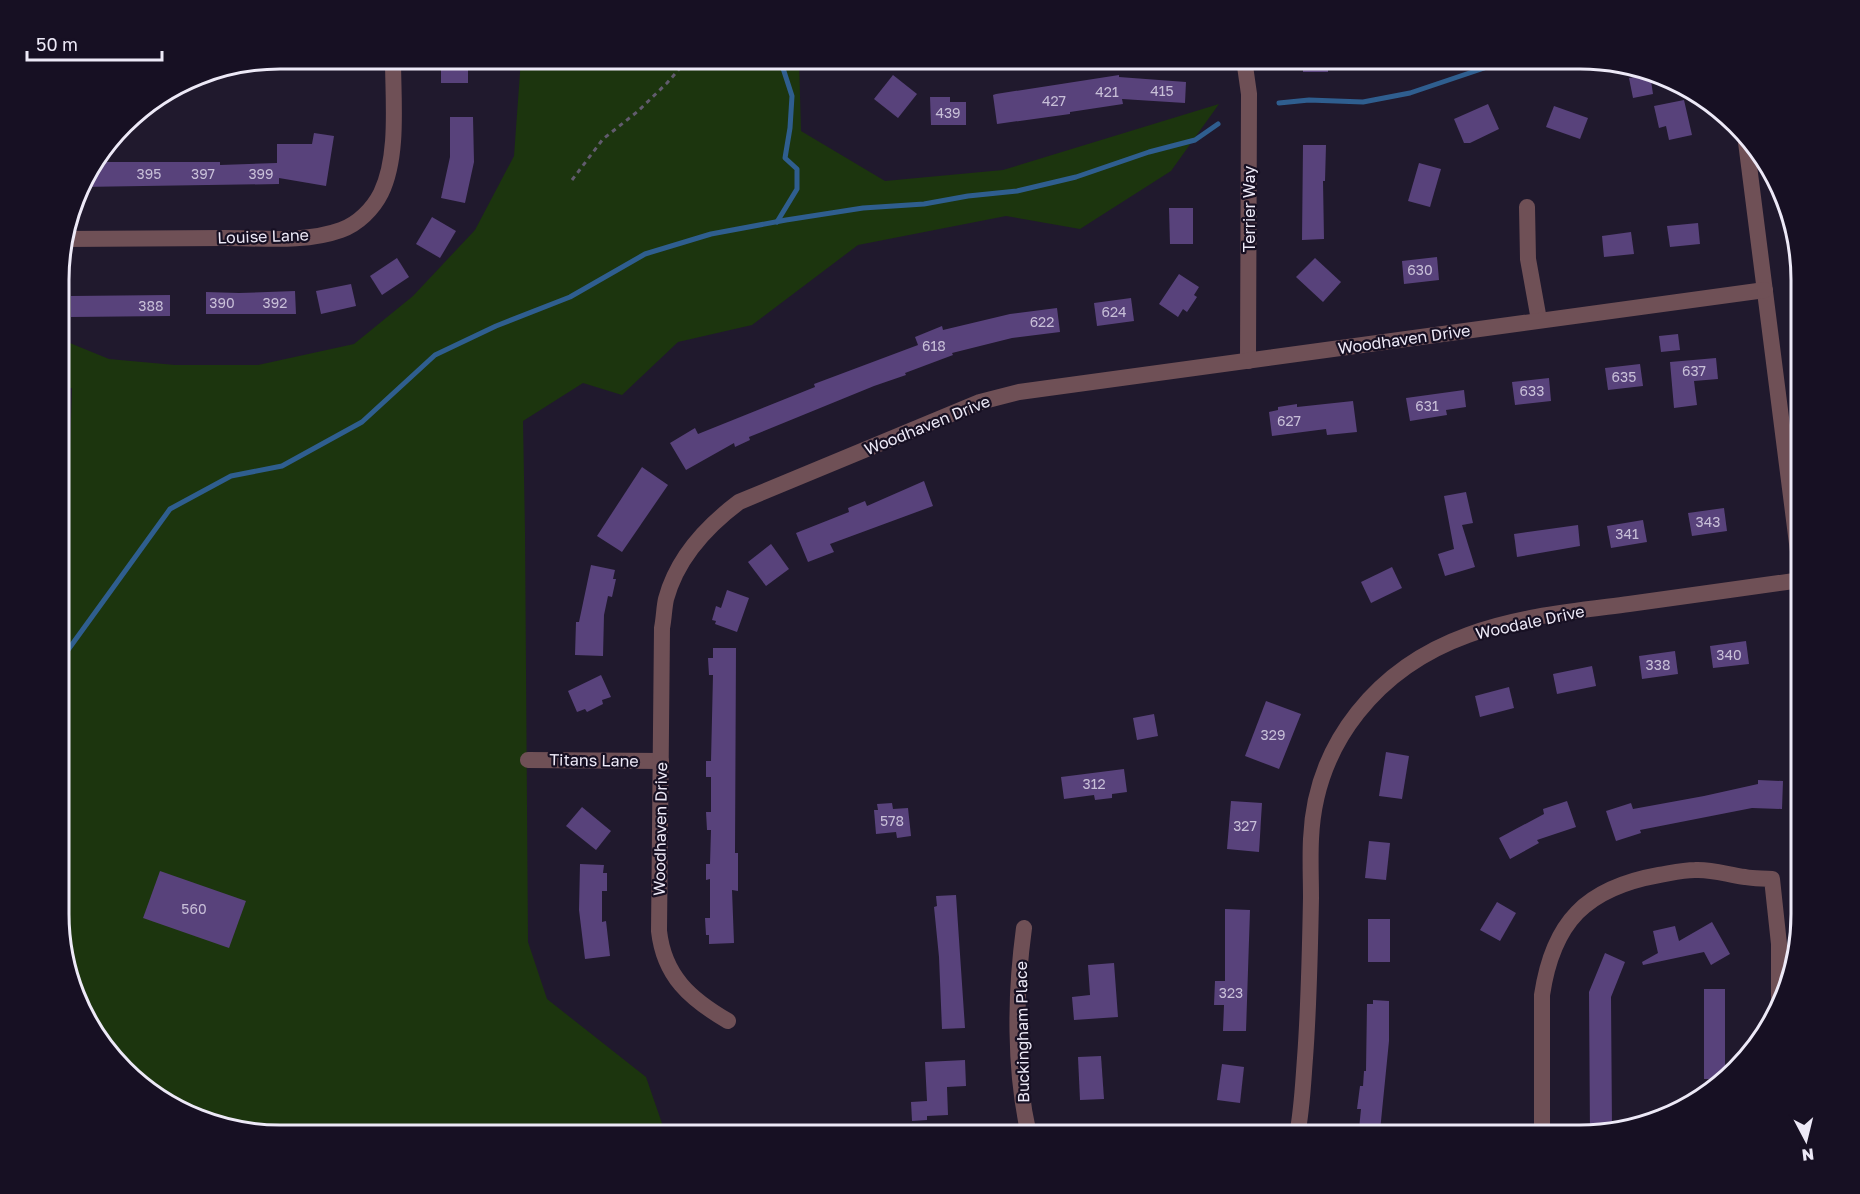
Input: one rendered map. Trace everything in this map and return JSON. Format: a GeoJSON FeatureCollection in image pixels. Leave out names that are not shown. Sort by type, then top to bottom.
{"type":"FeatureCollection","features":[{"type":"Feature","properties":{"kind":"street","name":"Louise Lane"},"geometry":{"type":"LineString","coordinates":[[73,239],[301,237],[341,230],[357,222],[369,211],[380,195],[389,173],[394,117],[393,69]]}},
{"type":"Feature","properties":{"kind":"street","name":"Terrier Way"},"geometry":{"type":"LineString","coordinates":[[1246,69],[1249,94],[1248,361]]}},
{"type":"Feature","properties":{"kind":"street"},"geometry":{"type":"LineString","coordinates":[[1747,152],[1791,496]]}},
{"type":"Feature","properties":{"kind":"street"},"geometry":{"type":"LineString","coordinates":[[1527,207],[1528,259],[1539,320]]}},
{"type":"Feature","properties":{"kind":"street","name":"Woodhaven Drive"},"geometry":{"type":"LineString","coordinates":[[728,1021],[703,1006],[683,987],[673,974],[661,950],[659,931],[662,628],[666,599],[681,565],[706,530],[739,502],[980,402],[1019,392],[1765,290]]}},
{"type":"Feature","properties":{"kind":"street","name":"Woodale Drive"},"geometry":{"type":"LineString","coordinates":[[1299,1125],[1310,989],[1311,837],[1317,798],[1324,770],[1334,746],[1347,725],[1367,701],[1408,665],[1436,648],[1505,623],[1559,613],[1791,581]]}},
{"type":"Feature","properties":{"kind":"street","name":"Titans Lane"},"geometry":{"type":"LineString","coordinates":[[528,760],[661,761]]}},
{"type":"Feature","properties":{"kind":"street"},"geometry":{"type":"LineString","coordinates":[[1542,1125],[1542,995],[1545,975],[1556,943],[1566,924],[1591,900],[1617,886],[1646,878],[1694,870],[1715,870],[1745,878],[1772,879],[1779,944],[1779,985]]}},
{"type":"Feature","properties":{"kind":"street","name":"Buckingham Place"},"geometry":{"type":"LineString","coordinates":[[1024,928],[1018,971],[1019,1059],[1022,1105],[1027,1125]]}},
{"type":"Feature","properties":{"kind":"path"},"geometry":{"type":"LineString","coordinates":[[572,180],[603,139],[637,112],[668,83],[679,69]]}},
{"type":"Feature","properties":{"kind":"green space"},"geometry":{"type":"Polygon","coordinates":[[[520,69],[799,69],[801,131],[885,181],[1003,170],[1219,104],[1171,171],[1080,229],[1006,216],[858,245],[752,325],[678,342],[622,395],[583,383],[523,421],[528,942],[547,999],[646,1077],[663,1125],[266,1125],[212,1114],[163,1089],[141,1073],[121,1053],[97,1019],[85,995],[73,955],[69,928],[69,480],[72,388],[69,388],[69,343],[109,359],[175,365],[258,365],[354,344],[413,296],[475,230],[514,156],[520,69]]]}},
{"type":"Feature","properties":{"kind":"building"},"geometry":{"type":"Polygon","coordinates":[[[441,69],[468,69],[468,83],[441,83],[441,69]]]}},
{"type":"Feature","properties":{"kind":"building"},"geometry":{"type":"Polygon","coordinates":[[[1303,69],[1328,69],[1328,72],[1303,72],[1303,69]]]}},
{"type":"Feature","properties":{"kind":"building"},"geometry":{"type":"Polygon","coordinates":[[[893,75],[917,94],[898,118],[874,99],[893,75]]]}},
{"type":"Feature","properties":{"kind":"building"},"geometry":{"type":"Polygon","coordinates":[[[1119,75],[1119,77],[1186,82],[1185,103],[1122,99],[1123,104],[997,124],[993,95],[1119,75]]]}},
{"type":"Feature","properties":{"kind":"building"},"geometry":{"type":"Polygon","coordinates":[[[1636,77],[1651,81],[1653,94],[1633,98],[1629,78],[1636,77]]]}},
{"type":"Feature","properties":{"kind":"building"},"geometry":{"type":"Polygon","coordinates":[[[930,97],[950,97],[950,102],[966,102],[966,125],[931,125],[930,97]]]}},
{"type":"Feature","properties":{"kind":"building"},"geometry":{"type":"Polygon","coordinates":[[[1684,100],[1692,135],[1669,140],[1666,126],[1659,128],[1654,106],[1684,100]]]}},
{"type":"Feature","properties":{"kind":"building"},"geometry":{"type":"Polygon","coordinates":[[[1488,104],[1499,129],[1470,143],[1464,143],[1454,119],[1488,104]]]}},
{"type":"Feature","properties":{"kind":"building"},"geometry":{"type":"Polygon","coordinates":[[[1554,106],[1588,118],[1580,139],[1546,127],[1554,106]]]}},
{"type":"Feature","properties":{"kind":"building"},"geometry":{"type":"Polygon","coordinates":[[[450,117],[473,117],[474,162],[465,203],[441,198],[450,157],[450,117]]]}},
{"type":"Feature","properties":{"kind":"building"},"geometry":{"type":"Polygon","coordinates":[[[314,133],[334,136],[326,186],[279,178],[279,184],[91,187],[106,162],[220,162],[220,165],[277,163],[277,144],[312,144],[314,133]]]}},
{"type":"Feature","properties":{"kind":"building"},"geometry":{"type":"Polygon","coordinates":[[[1303,145],[1326,145],[1325,181],[1323,181],[1324,239],[1302,240],[1303,145]]]}},
{"type":"Feature","properties":{"kind":"building"},"geometry":{"type":"Polygon","coordinates":[[[1419,163],[1441,169],[1430,207],[1408,201],[1419,163]]]}},
{"type":"Feature","properties":{"kind":"building"},"geometry":{"type":"Polygon","coordinates":[[[1169,208],[1193,208],[1193,244],[1170,244],[1169,208]]]}},
{"type":"Feature","properties":{"kind":"building"},"geometry":{"type":"Polygon","coordinates":[[[432,217],[456,231],[440,258],[416,244],[432,217]]]}},
{"type":"Feature","properties":{"kind":"building"},"geometry":{"type":"Polygon","coordinates":[[[1698,223],[1700,244],[1670,247],[1667,226],[1698,223]]]}},
{"type":"Feature","properties":{"kind":"building"},"geometry":{"type":"Polygon","coordinates":[[[1631,232],[1634,254],[1604,257],[1602,236],[1631,232]]]}},
{"type":"Feature","properties":{"kind":"building"},"geometry":{"type":"Polygon","coordinates":[[[1437,257],[1439,280],[1404,284],[1402,261],[1437,257]]]}},
{"type":"Feature","properties":{"kind":"building"},"geometry":{"type":"Polygon","coordinates":[[[397,258],[409,277],[382,295],[370,276],[397,258]]]}},
{"type":"Feature","properties":{"kind":"building"},"geometry":{"type":"Polygon","coordinates":[[[1315,258],[1341,282],[1323,302],[1296,277],[1315,258]]]}},
{"type":"Feature","properties":{"kind":"building"},"geometry":{"type":"Polygon","coordinates":[[[1179,274],[1199,287],[1194,295],[1197,297],[1187,312],[1183,309],[1178,317],[1159,304],[1179,274]]]}},
{"type":"Feature","properties":{"kind":"building"},"geometry":{"type":"Polygon","coordinates":[[[351,284],[356,306],[321,314],[316,291],[351,284]]]}},
{"type":"Feature","properties":{"kind":"building"},"geometry":{"type":"Polygon","coordinates":[[[295,291],[296,314],[206,314],[206,292],[295,291]]]}},
{"type":"Feature","properties":{"kind":"building"},"geometry":{"type":"Polygon","coordinates":[[[170,295],[170,316],[71,317],[71,296],[170,295]]]}},
{"type":"Feature","properties":{"kind":"building"},"geometry":{"type":"Polygon","coordinates":[[[1131,298],[1134,321],[1097,326],[1094,303],[1131,298]]]}},
{"type":"Feature","properties":{"kind":"building"},"geometry":{"type":"Polygon","coordinates":[[[1057,308],[1060,332],[1012,338],[952,353],[953,355],[905,373],[906,375],[749,437],[750,440],[735,447],[734,443],[686,470],[670,443],[695,428],[698,434],[815,387],[814,384],[918,345],[915,337],[942,326],[943,330],[1010,314],[1057,308]]]}},
{"type":"Feature","properties":{"kind":"building"},"geometry":{"type":"Polygon","coordinates":[[[1678,334],[1680,350],[1661,352],[1659,336],[1678,334]]]}},
{"type":"Feature","properties":{"kind":"building"},"geometry":{"type":"Polygon","coordinates":[[[1716,358],[1718,379],[1694,381],[1697,405],[1674,408],[1670,362],[1716,358]]]}},
{"type":"Feature","properties":{"kind":"building"},"geometry":{"type":"Polygon","coordinates":[[[1640,364],[1643,386],[1608,390],[1605,368],[1640,364]]]}},
{"type":"Feature","properties":{"kind":"building"},"geometry":{"type":"Polygon","coordinates":[[[1549,378],[1551,401],[1515,405],[1512,382],[1549,378]]]}},
{"type":"Feature","properties":{"kind":"building"},"geometry":{"type":"Polygon","coordinates":[[[1464,390],[1466,407],[1446,410],[1447,415],[1410,421],[1406,398],[1464,390]]]}},
{"type":"Feature","properties":{"kind":"building"},"geometry":{"type":"Polygon","coordinates":[[[1353,401],[1357,432],[1327,435],[1326,429],[1272,436],[1269,412],[1278,410],[1278,407],[1353,401]]]}},
{"type":"Feature","properties":{"kind":"building"},"geometry":{"type":"Polygon","coordinates":[[[642,467],[668,485],[622,552],[597,536],[642,467]]]}},
{"type":"Feature","properties":{"kind":"building"},"geometry":{"type":"Polygon","coordinates":[[[924,481],[933,506],[830,544],[834,552],[808,562],[796,533],[849,512],[848,508],[865,501],[867,506],[924,481]]]}},
{"type":"Feature","properties":{"kind":"building"},"geometry":{"type":"Polygon","coordinates":[[[1466,492],[1473,523],[1462,525],[1475,567],[1445,576],[1438,554],[1454,549],[1444,496],[1466,492]]]}},
{"type":"Feature","properties":{"kind":"building"},"geometry":{"type":"Polygon","coordinates":[[[1724,508],[1727,531],[1692,536],[1688,513],[1724,508]]]}},
{"type":"Feature","properties":{"kind":"building"},"geometry":{"type":"Polygon","coordinates":[[[1643,520],[1647,542],[1611,548],[1607,526],[1643,520]]]}},
{"type":"Feature","properties":{"kind":"building"},"geometry":{"type":"Polygon","coordinates":[[[1578,525],[1580,546],[1517,557],[1514,534],[1578,525]]]}},
{"type":"Feature","properties":{"kind":"building"},"geometry":{"type":"Polygon","coordinates":[[[771,544],[789,569],[766,586],[748,562],[771,544]]]}},
{"type":"Feature","properties":{"kind":"building"},"geometry":{"type":"Polygon","coordinates":[[[591,565],[615,570],[613,579],[616,579],[612,597],[608,596],[604,615],[603,656],[575,655],[576,622],[579,622],[591,565]]]}},
{"type":"Feature","properties":{"kind":"building"},"geometry":{"type":"Polygon","coordinates":[[[1392,567],[1402,588],[1371,603],[1361,582],[1392,567]]]}},
{"type":"Feature","properties":{"kind":"building"},"geometry":{"type":"Polygon","coordinates":[[[727,590],[749,598],[737,632],[715,624],[716,621],[712,620],[716,606],[721,608],[727,590]]]}},
{"type":"Feature","properties":{"kind":"building"},"geometry":{"type":"Polygon","coordinates":[[[1746,641],[1749,664],[1713,668],[1710,646],[1746,641]]]}},
{"type":"Feature","properties":{"kind":"building"},"geometry":{"type":"Polygon","coordinates":[[[713,648],[736,648],[735,853],[738,853],[738,891],[732,890],[734,943],[709,944],[705,918],[710,918],[710,879],[706,880],[706,864],[710,864],[711,830],[707,830],[706,812],[711,812],[711,777],[706,777],[706,761],[711,761],[713,675],[709,675],[708,658],[713,658],[713,648]]]}},
{"type":"Feature","properties":{"kind":"building"},"geometry":{"type":"Polygon","coordinates":[[[1675,651],[1678,674],[1642,679],[1639,656],[1675,651]]]}},
{"type":"Feature","properties":{"kind":"building"},"geometry":{"type":"Polygon","coordinates":[[[1592,666],[1596,686],[1557,694],[1553,674],[1592,666]]]}},
{"type":"Feature","properties":{"kind":"building"},"geometry":{"type":"Polygon","coordinates":[[[601,675],[611,697],[602,700],[603,704],[587,712],[585,709],[577,712],[568,691],[601,675]]]}},
{"type":"Feature","properties":{"kind":"building"},"geometry":{"type":"Polygon","coordinates":[[[1509,687],[1514,708],[1480,717],[1475,696],[1509,687]]]}},
{"type":"Feature","properties":{"kind":"building"},"geometry":{"type":"Polygon","coordinates":[[[1266,701],[1301,714],[1279,769],[1245,756],[1266,701]]]}},
{"type":"Feature","properties":{"kind":"building"},"geometry":{"type":"Polygon","coordinates":[[[1154,714],[1158,736],[1137,740],[1133,718],[1154,714]]]}},
{"type":"Feature","properties":{"kind":"building"},"geometry":{"type":"Polygon","coordinates":[[[1386,752],[1409,756],[1402,799],[1379,796],[1386,752]]]}},
{"type":"Feature","properties":{"kind":"building"},"geometry":{"type":"Polygon","coordinates":[[[1124,769],[1127,792],[1112,794],[1112,798],[1095,800],[1094,795],[1064,799],[1061,777],[1124,769]]]}},
{"type":"Feature","properties":{"kind":"building"},"geometry":{"type":"Polygon","coordinates":[[[1758,780],[1783,781],[1782,809],[1752,808],[1640,830],[1641,833],[1616,841],[1606,811],[1631,803],[1633,809],[1704,796],[1758,784],[1758,780]]]}},
{"type":"Feature","properties":{"kind":"building"},"geometry":{"type":"Polygon","coordinates":[[[1231,801],[1262,803],[1259,852],[1227,849],[1231,801]]]}},
{"type":"Feature","properties":{"kind":"building"},"geometry":{"type":"Polygon","coordinates":[[[1567,801],[1576,827],[1537,840],[1539,843],[1510,859],[1499,838],[1544,814],[1543,809],[1567,801]]]}},
{"type":"Feature","properties":{"kind":"building"},"geometry":{"type":"Polygon","coordinates":[[[892,803],[893,809],[908,808],[911,836],[897,838],[896,832],[876,834],[874,810],[878,810],[877,804],[892,803]]]}},
{"type":"Feature","properties":{"kind":"building"},"geometry":{"type":"Polygon","coordinates":[[[582,807],[611,831],[596,850],[566,826],[582,807]]]}},
{"type":"Feature","properties":{"kind":"building"},"geometry":{"type":"Polygon","coordinates":[[[1369,841],[1390,843],[1386,880],[1365,878],[1369,841]]]}},
{"type":"Feature","properties":{"kind":"building"},"geometry":{"type":"Polygon","coordinates":[[[580,864],[604,865],[603,873],[607,873],[607,891],[602,891],[602,922],[606,921],[610,956],[585,959],[579,910],[580,864]]]}},
{"type":"Feature","properties":{"kind":"building"},"geometry":{"type":"Polygon","coordinates":[[[160,871],[246,901],[229,948],[143,918],[160,871]]]}},
{"type":"Feature","properties":{"kind":"building"},"geometry":{"type":"Polygon","coordinates":[[[956,895],[965,1028],[942,1029],[934,907],[937,906],[936,896],[956,895]]]}},
{"type":"Feature","properties":{"kind":"building"},"geometry":{"type":"Polygon","coordinates":[[[1497,902],[1516,913],[1500,941],[1480,930],[1497,902]]]}},
{"type":"Feature","properties":{"kind":"building"},"geometry":{"type":"Polygon","coordinates":[[[1225,909],[1250,910],[1246,1031],[1223,1031],[1224,1005],[1214,1005],[1215,981],[1225,981],[1225,909]]]}},
{"type":"Feature","properties":{"kind":"building"},"geometry":{"type":"Polygon","coordinates":[[[1368,919],[1390,919],[1390,962],[1368,962],[1368,919]]]}},
{"type":"Feature","properties":{"kind":"building"},"geometry":{"type":"Polygon","coordinates":[[[1712,922],[1730,954],[1711,965],[1704,952],[1643,965],[1642,962],[1658,953],[1653,931],[1675,926],[1679,941],[1712,922]]]}},
{"type":"Feature","properties":{"kind":"building"},"geometry":{"type":"Polygon","coordinates":[[[1605,953],[1625,962],[1611,997],[1612,1122],[1594,1125],[1590,1125],[1589,992],[1605,953]]]}},
{"type":"Feature","properties":{"kind":"building"},"geometry":{"type":"Polygon","coordinates":[[[1114,963],[1118,1017],[1074,1020],[1072,997],[1090,995],[1088,965],[1114,963]]]}},
{"type":"Feature","properties":{"kind":"building"},"geometry":{"type":"Polygon","coordinates":[[[1704,989],[1725,989],[1725,1067],[1711,1079],[1704,1079],[1704,989]]]}},
{"type":"Feature","properties":{"kind":"building"},"geometry":{"type":"Polygon","coordinates":[[[1373,1000],[1389,1001],[1389,1041],[1381,1125],[1359,1125],[1361,1109],[1357,1109],[1360,1086],[1363,1086],[1364,1071],[1366,1071],[1367,1004],[1373,1004],[1373,1000]]]}},
{"type":"Feature","properties":{"kind":"building"},"geometry":{"type":"Polygon","coordinates":[[[1101,1056],[1104,1099],[1080,1100],[1078,1057],[1101,1056]]]}},
{"type":"Feature","properties":{"kind":"building"},"geometry":{"type":"Polygon","coordinates":[[[965,1060],[966,1086],[947,1087],[948,1115],[927,1116],[927,1120],[912,1121],[911,1102],[927,1101],[925,1062],[965,1060]]]}},
{"type":"Feature","properties":{"kind":"building"},"geometry":{"type":"Polygon","coordinates":[[[1222,1064],[1244,1067],[1240,1103],[1217,1100],[1222,1064]]]}},
{"type":"Feature","properties":{"kind":"waterway"},"geometry":{"type":"LineString","coordinates":[[777,222],[797,189],[797,169],[785,158],[792,96],[783,69]]}},
{"type":"Feature","properties":{"kind":"waterway"},"geometry":{"type":"LineString","coordinates":[[1279,103],[1309,100],[1363,102],[1410,93],[1481,69]]}},
{"type":"Feature","properties":{"kind":"waterway"},"geometry":{"type":"LineString","coordinates":[[69,649],[170,509],[231,476],[282,466],[362,422],[435,355],[496,326],[570,297],[645,254],[711,234],[786,220],[863,208],[924,204],[968,196],[1017,191],[1076,177],[1149,152],[1195,140],[1218,124]]}}]}
